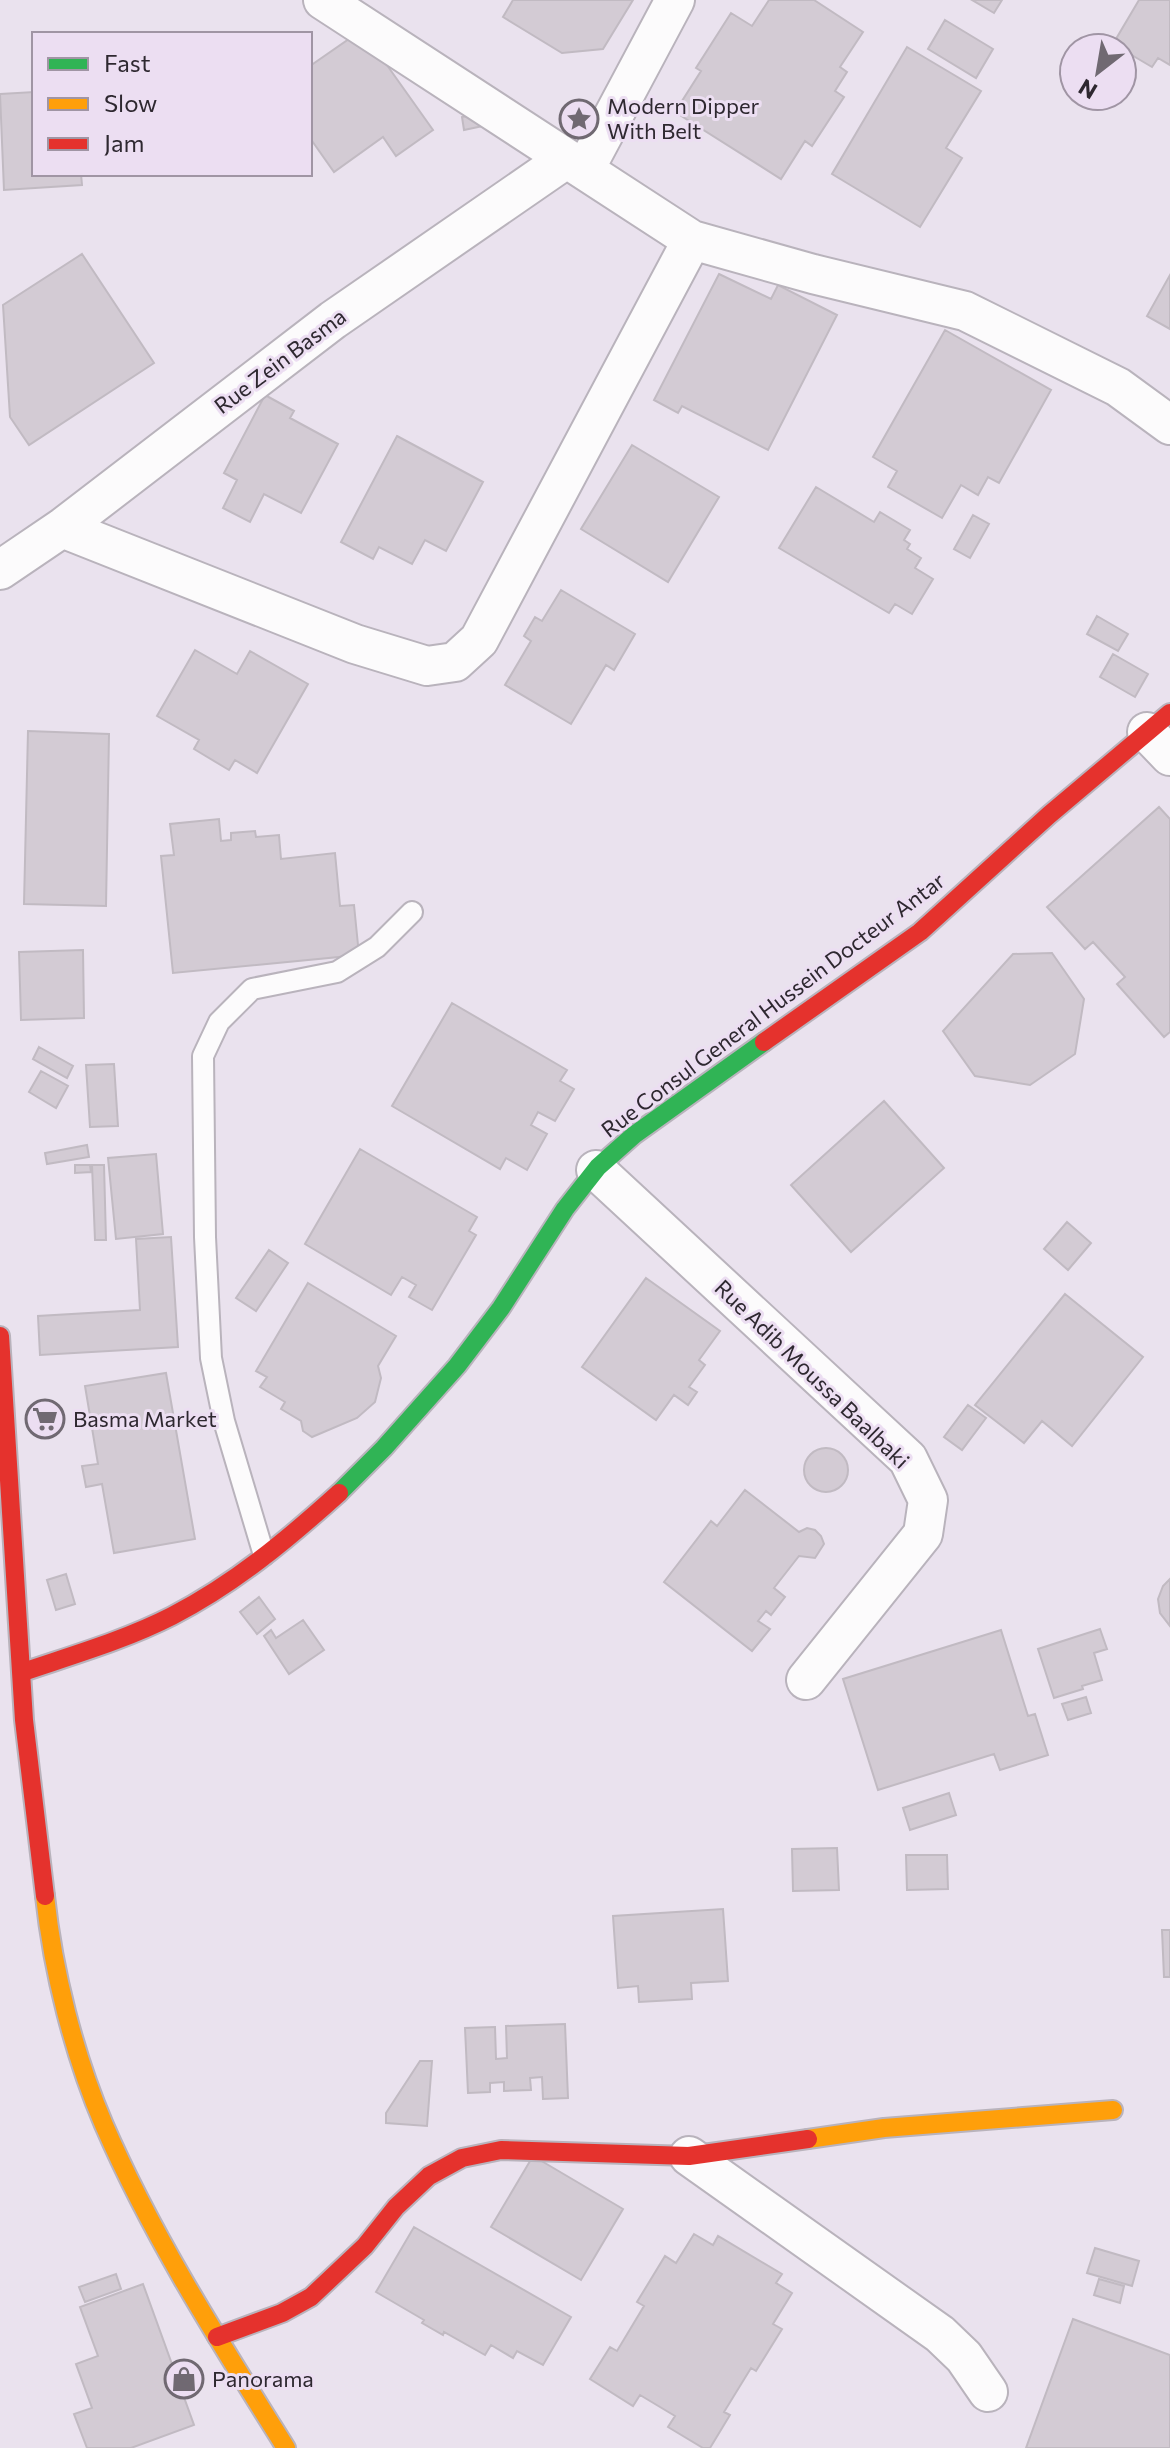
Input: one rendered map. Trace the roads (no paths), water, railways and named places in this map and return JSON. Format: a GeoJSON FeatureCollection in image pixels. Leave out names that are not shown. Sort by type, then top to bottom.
{"type":"FeatureCollection","features":[{"type":"Feature","properties":{"kind":"street"},"geometry":{"type":"LineString","coordinates":[[323,0],[692,240],[813,274],[965,311],[1118,387],[1170,425]]}},
{"type":"Feature","properties":{"kind":"street"},"geometry":{"type":"LineString","coordinates":[[575,164],[675,0]]}},
{"type":"Feature","properties":{"kind":"street","name":"Rue Zein Basma"},"geometry":{"type":"LineString","coordinates":[[0,570],[62,528],[333,320],[575,164]]}},
{"type":"Feature","properties":{"kind":"street"},"geometry":{"type":"LineString","coordinates":[[62,528],[355,644],[427,666],[455,662],[479,640],[692,240]]}},
{"type":"Feature","properties":{"kind":"street","name":"Rue Consul General Hussein Docteur Antar"},"geometry":{"type":"LineString","coordinates":[[23,1672],[171,1616],[226,1583],[287,1538],[402,1429],[487,1328],[562,1212],[596,1170],[634,1135],[920,932],[1162,733]]}},
{"type":"Feature","properties":{"kind":"street","name":"Rue Adib Moussa Baalbaki"},"geometry":{"type":"LineString","coordinates":[[596,1170],[908,1459],[928,1500],[923,1534],[806,1680]]}},
{"type":"Feature","properties":{"kind":"street"},"geometry":{"type":"LineString","coordinates":[[0,1336],[23,1672],[18,1723],[49,1935],[69,2022],[104,2124],[149,2214],[217,2337],[286,2448]]}},
{"type":"Feature","properties":{"kind":"street"},"geometry":{"type":"LineString","coordinates":[[217,2337],[282,2313],[311,2297],[341,2271],[396,2207],[429,2176],[462,2158],[501,2150],[689,2156],[884,2128],[1113,2110]]}},
{"type":"Feature","properties":{"kind":"street"},"geometry":{"type":"LineString","coordinates":[[689,2156],[940,2334],[964,2357],[988,2392]]}},
{"type":"Feature","properties":{"kind":"lane"},"geometry":{"type":"LineString","coordinates":[[264,1555],[224,1421],[211,1358],[205,1237],[203,1056],[219,1022],[252,989],[337,972],[377,947],[412,912]]}},
{"type":"Feature","properties":{"kind":"place","name":"Modern Dipper With Belt"},"geometry":{"type":"Point","coordinates":[579,119]}},
{"type":"Feature","properties":{"kind":"place","name":"Basma Market"},"geometry":{"type":"Point","coordinates":[45,1419]}},
{"type":"Feature","properties":{"kind":"place","name":"Panorama"},"geometry":{"type":"Point","coordinates":[184,2379]}}]}
